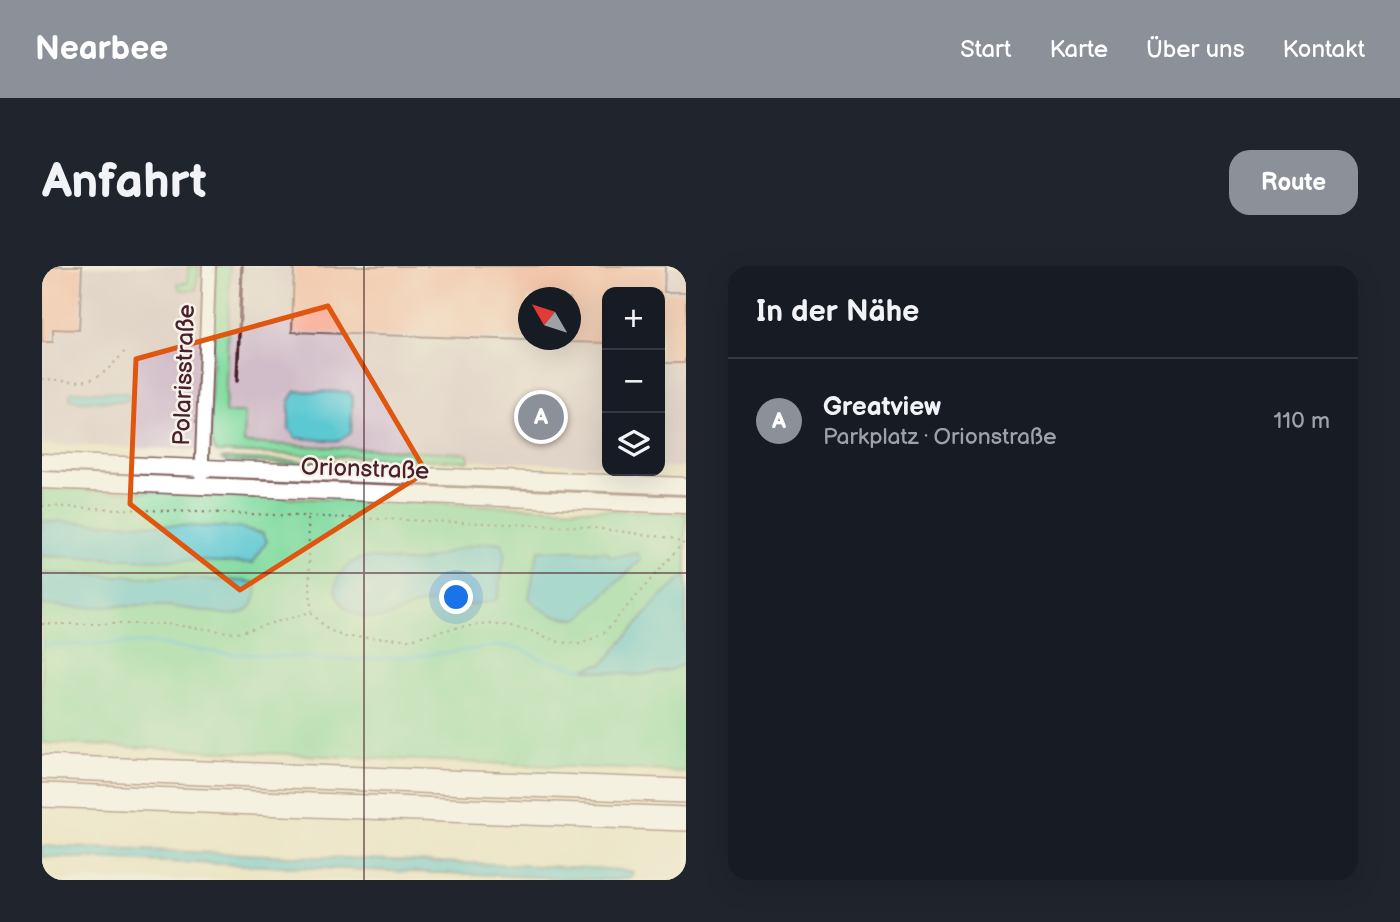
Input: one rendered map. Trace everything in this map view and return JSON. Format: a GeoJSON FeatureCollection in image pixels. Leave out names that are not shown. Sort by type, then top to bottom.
{"type":"FeatureCollection","features":[{"type":"Feature","properties":{"kind":"highway"},"geometry":{"type":"LineString","coordinates":[[42,767],[686,791]]}},
{"type":"Feature","properties":{"kind":"highway"},"geometry":{"type":"LineString","coordinates":[[42,795],[686,819]]}},
{"type":"Feature","properties":{"kind":"street","name":"Polarisstraße"},"geometry":{"type":"LineString","coordinates":[[201,486],[209,266]]}},
{"type":"Feature","properties":{"kind":"street","name":"Orionstraße"},"geometry":{"type":"LineString","coordinates":[[42,462],[686,486]]}},
{"type":"Feature","properties":{"kind":"street","name":"Orionstraße"},"geometry":{"type":"LineString","coordinates":[[42,480],[686,505]]}},
{"type":"Feature","properties":{"kind":"path"},"geometry":{"type":"LineString","coordinates":[[42,379],[89,381],[107,372],[126,350]]}},
{"type":"Feature","properties":{"kind":"path"},"geometry":{"type":"LineString","coordinates":[[42,506],[586,527],[671,538],[684,543],[604,633],[581,644],[559,642],[528,630],[492,624],[459,627],[410,639],[344,637],[327,629],[311,612],[308,518]]}},
{"type":"Feature","properties":{"kind":"path"},"geometry":{"type":"LineString","coordinates":[[42,624],[167,624],[237,633],[311,612]]}},
{"type":"Feature","properties":{"kind":"highlighted area"},"geometry":{"type":"Polygon","coordinates":[[[328,306],[426,472],[240,590],[130,504],[136,359],[328,306]]]}},
{"type":"Feature","properties":{"kind":"shaded area"},"geometry":{"type":"Polygon","coordinates":[[[42,266],[686,266],[686,468],[665,467],[665,287],[602,287],[602,465],[42,444],[42,266]]]}},
{"type":"Feature","properties":{"kind":"green space"},"geometry":{"type":"Polygon","coordinates":[[[188,266],[199,266],[196,290],[179,288],[178,283],[188,283],[188,266]]]}},
{"type":"Feature","properties":{"kind":"green space"},"geometry":{"type":"Polygon","coordinates":[[[216,266],[230,266],[225,413],[245,413],[244,443],[468,453],[469,461],[216,452],[211,438],[210,421],[216,266]]]}},
{"type":"Feature","properties":{"kind":"green space"},"geometry":{"type":"Polygon","coordinates":[[[220,458],[588,472],[593,474],[229,462],[220,458]]]}},
{"type":"Feature","properties":{"kind":"green space"},"geometry":{"type":"Polygon","coordinates":[[[42,488],[686,513],[686,772],[42,743],[42,488]]]}},
{"type":"Feature","properties":{"kind":"water"},"geometry":{"type":"Polygon","coordinates":[[[296,391],[349,392],[353,399],[351,433],[339,441],[296,438],[289,429],[289,402],[296,391]]]}},
{"type":"Feature","properties":{"kind":"water"},"geometry":{"type":"Polygon","coordinates":[[[70,393],[125,393],[129,399],[125,402],[77,401],[70,399],[70,393]]]}},
{"type":"Feature","properties":{"kind":"water"},"geometry":{"type":"Polygon","coordinates":[[[42,520],[239,528],[263,533],[267,541],[253,563],[42,556],[42,520]]]}},
{"type":"Feature","properties":{"kind":"water"},"geometry":{"type":"Polygon","coordinates":[[[502,543],[505,553],[498,597],[494,601],[470,605],[430,602],[388,617],[372,618],[351,611],[337,594],[337,580],[348,564],[357,560],[378,558],[420,561],[466,547],[502,543]]]}},
{"type":"Feature","properties":{"kind":"water"},"geometry":{"type":"Polygon","coordinates":[[[538,550],[607,552],[611,558],[637,553],[641,560],[579,619],[545,611],[529,597],[538,550]]]}},
{"type":"Feature","properties":{"kind":"water"},"geometry":{"type":"Polygon","coordinates":[[[42,573],[241,581],[257,583],[256,596],[249,609],[232,615],[168,606],[43,605],[42,573]]]}},
{"type":"Feature","properties":{"kind":"water"},"geometry":{"type":"Polygon","coordinates":[[[686,575],[686,663],[647,675],[583,669],[604,663],[658,600],[686,575]]]}},
{"type":"Feature","properties":{"kind":"water"},"geometry":{"type":"Polygon","coordinates":[[[42,846],[592,868],[632,871],[634,874],[631,878],[614,880],[42,857],[42,846]]]}},
{"type":"Feature","properties":{"kind":"building"},"geometry":{"type":"Polygon","coordinates":[[[42,266],[82,266],[79,330],[53,329],[53,342],[42,342],[42,266]]]}},
{"type":"Feature","properties":{"kind":"building"},"geometry":{"type":"Polygon","coordinates":[[[294,266],[665,266],[664,287],[602,287],[602,343],[581,342],[581,287],[518,287],[518,340],[292,332],[294,266]]]}},
{"type":"Feature","properties":{"kind":"building"},"geometry":{"type":"Polygon","coordinates":[[[665,292],[686,292],[685,363],[665,363],[665,292]]]}},
{"type":"Feature","properties":{"kind":"waterway"},"geometry":{"type":"LineString","coordinates":[[42,645],[151,643],[222,653],[342,660],[411,657],[499,646],[520,648],[539,658],[583,669]]}},
{"type":"Feature","properties":{"kind":"railway"},"geometry":{"type":"LineString","coordinates":[[237,381],[242,266]]}},
{"type":"Feature","properties":{"kind":"place","name":"Greatview"},"geometry":{"type":"Point","coordinates":[541,417]}}]}
